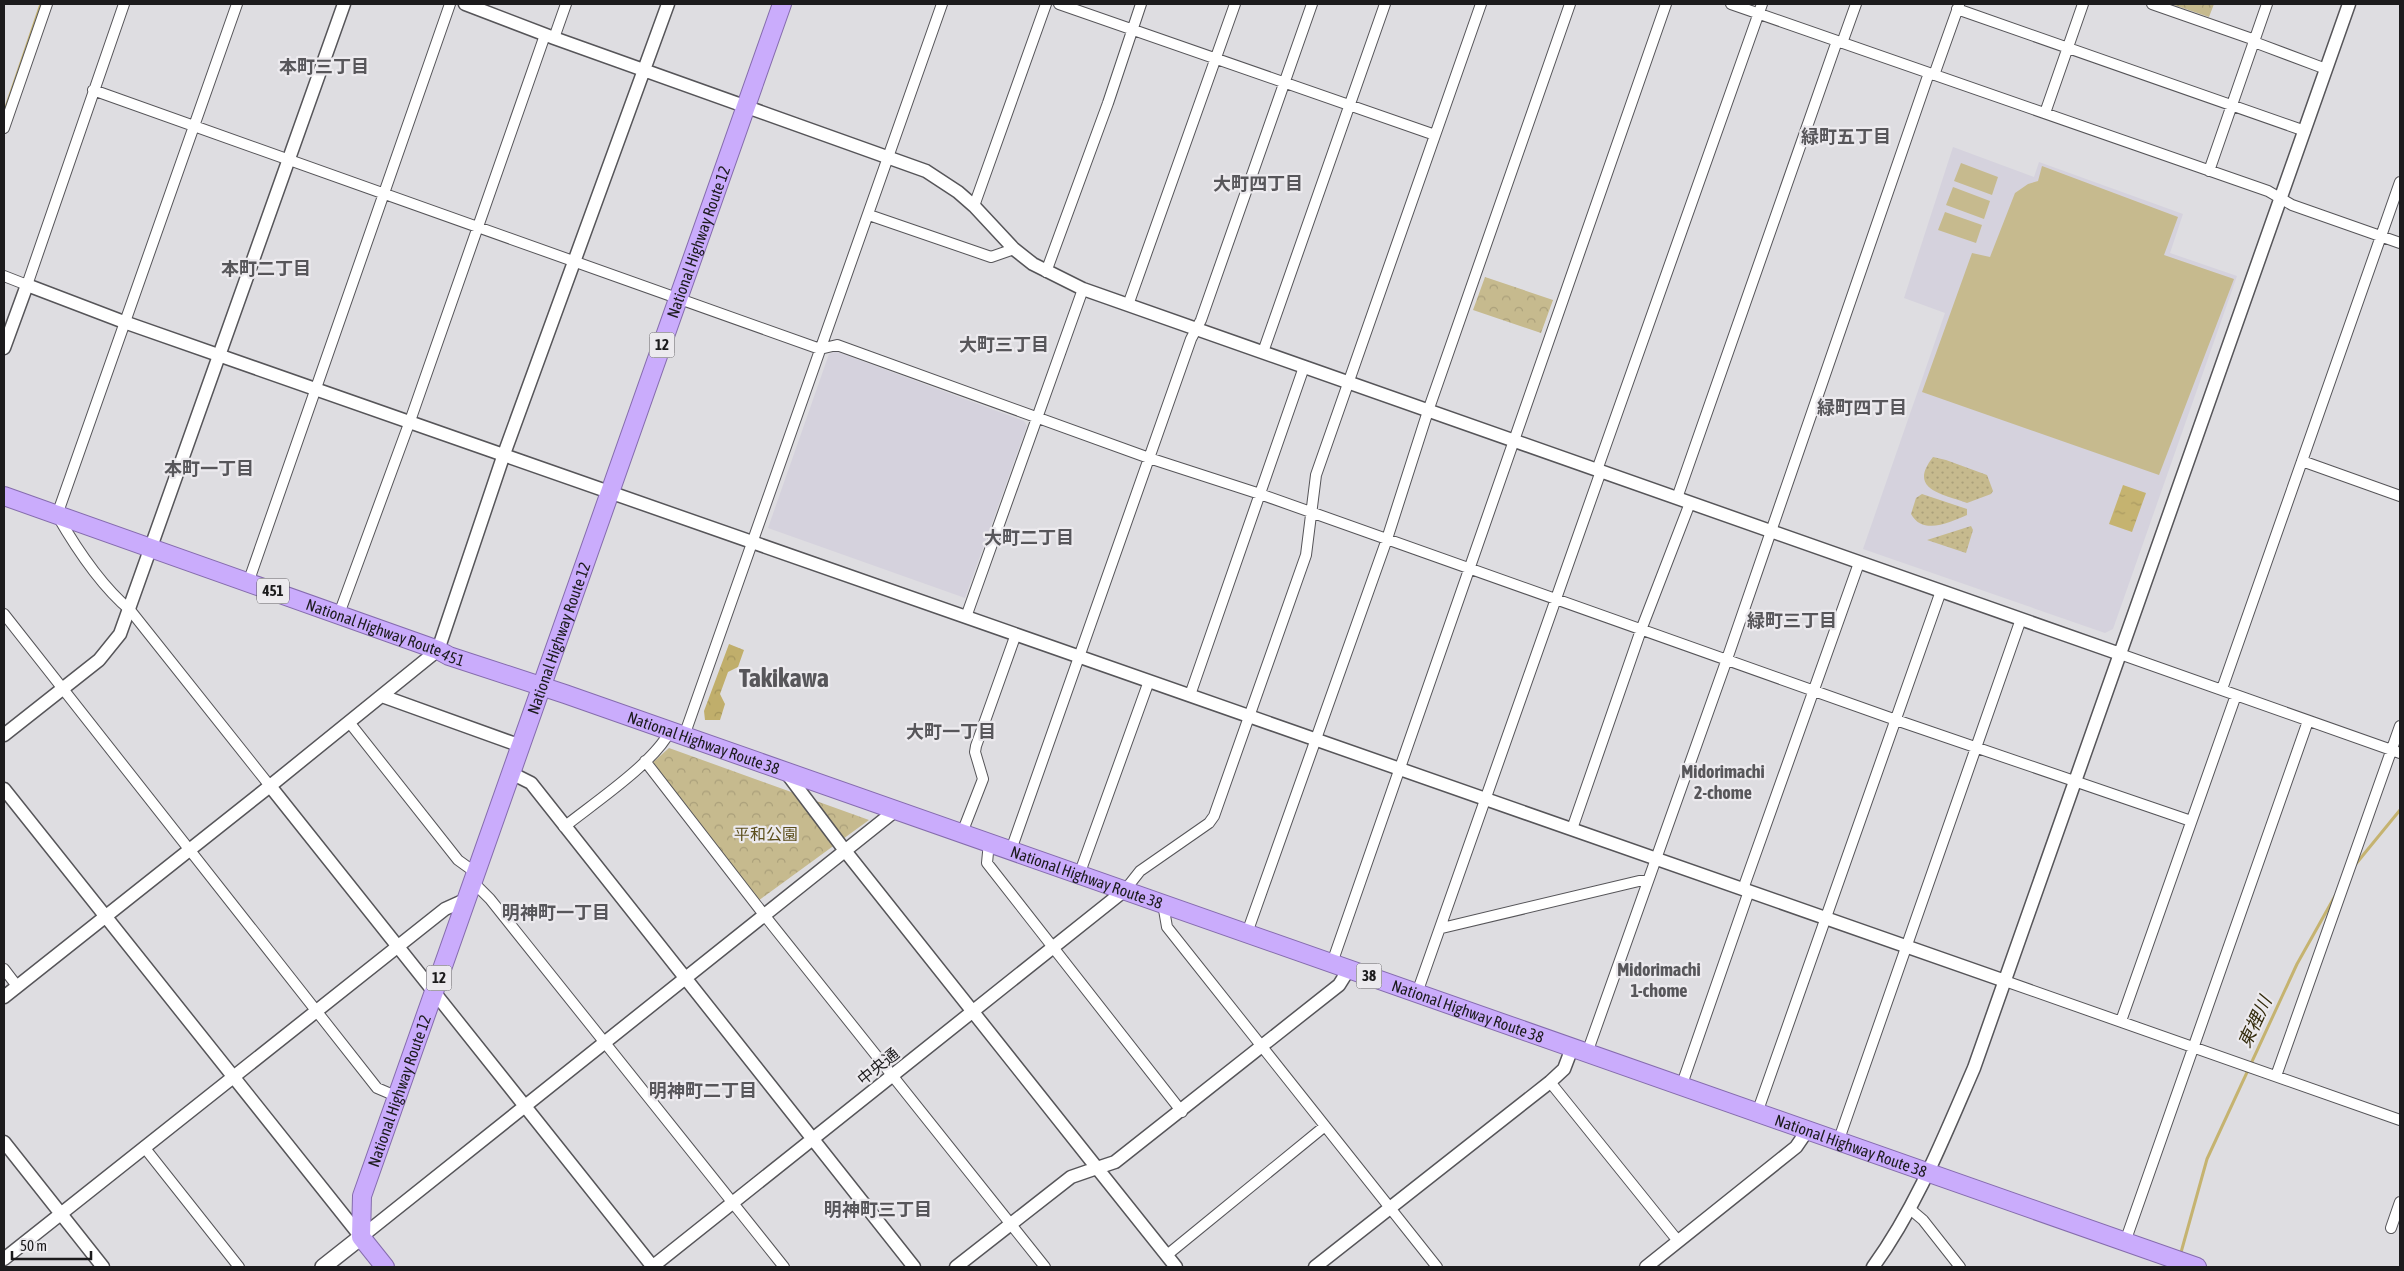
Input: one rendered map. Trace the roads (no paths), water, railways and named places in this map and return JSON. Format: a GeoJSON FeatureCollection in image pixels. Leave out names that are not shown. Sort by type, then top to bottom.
{"type":"FeatureCollection","features":[{"type":"Feature","properties":{"kind":"highway","name":"National Highway Route 12"},"geometry":{"type":"LineString","coordinates":[[361,1237],[362,1196],[782,4]]}},
{"type":"Feature","properties":{"kind":"highway","name":"National Highway Route 451"},"geometry":{"type":"LineString","coordinates":[[4,496],[340,614],[438,650],[448,656],[542,686]]}},
{"type":"Feature","properties":{"kind":"highway","name":"National Highway Route 38"},"geometry":{"type":"LineString","coordinates":[[542,686],[2197,1267]]}},
{"type":"Feature","properties":{"kind":"highway"},"geometry":{"type":"LineString","coordinates":[[361,1237],[385,1267]]}},
{"type":"Feature","properties":{"kind":"main road"},"geometry":{"type":"LineString","coordinates":[[323,1267],[361,1237]]}},
{"type":"Feature","properties":{"kind":"street"},"geometry":{"type":"LineString","coordinates":[[4,128],[47,4]]}},
{"type":"Feature","properties":{"kind":"street"},"geometry":{"type":"LineString","coordinates":[[4,348],[124,4]]}},
{"type":"Feature","properties":{"kind":"street"},"geometry":{"type":"LineString","coordinates":[[237,4],[192,127],[57,515],[71,540],[116,599],[130,610],[652,1267]]}},
{"type":"Feature","properties":{"kind":"street"},"geometry":{"type":"LineString","coordinates":[[4,735],[110,648],[120,634],[344,4]]}},
{"type":"Feature","properties":{"kind":"street"},"geometry":{"type":"LineString","coordinates":[[248,583],[314,388],[450,4]]}},
{"type":"Feature","properties":{"kind":"street"},"geometry":{"type":"LineString","coordinates":[[465,4],[550,37],[746,105],[926,171],[958,192],[974,206],[1014,249],[1046,272],[1083,289],[2396,751]]}},
{"type":"Feature","properties":{"kind":"street"},"geometry":{"type":"LineString","coordinates":[[340,614],[478,228],[550,37],[566,4]]}},
{"type":"Feature","properties":{"kind":"street"},"geometry":{"type":"LineString","coordinates":[[4,997],[438,650],[504,454],[668,4]]}},
{"type":"Feature","properties":{"kind":"street"},"geometry":{"type":"LineString","coordinates":[[564,827],[677,733],[753,541],[942,4]]}},
{"type":"Feature","properties":{"kind":"street"},"geometry":{"type":"LineString","coordinates":[[974,206],[1046,4]]}},
{"type":"Feature","properties":{"kind":"street"},"geometry":{"type":"LineString","coordinates":[[1060,4],[1215,60],[1434,135]]}},
{"type":"Feature","properties":{"kind":"street"},"geometry":{"type":"LineString","coordinates":[[1046,272],[1108,103],[1141,4]]}},
{"type":"Feature","properties":{"kind":"street"},"geometry":{"type":"LineString","coordinates":[[1128,305],[1235,4]]}},
{"type":"Feature","properties":{"kind":"street"},"geometry":{"type":"LineString","coordinates":[[1011,850],[1191,339],[1197,330],[1312,4]]}},
{"type":"Feature","properties":{"kind":"street"},"geometry":{"type":"LineString","coordinates":[[1263,352],[1385,4]]}},
{"type":"Feature","properties":{"kind":"street"},"geometry":{"type":"LineString","coordinates":[[1125,890],[1140,871],[1208,823],[1214,816],[1306,555],[1316,475],[1481,4]]}},
{"type":"Feature","properties":{"kind":"street"},"geometry":{"type":"LineString","coordinates":[[1247,933],[1387,539],[1428,411],[1570,4]]}},
{"type":"Feature","properties":{"kind":"street"},"geometry":{"type":"LineString","coordinates":[[956,1267],[1071,1176],[1115,1162],[1182,1112],[1338,985],[1341,966],[1400,769],[1666,4]]}},
{"type":"Feature","properties":{"kind":"street"},"geometry":{"type":"LineString","coordinates":[[1731,4],[1760,9],[1840,42],[2209,171],[2282,198],[2292,205],[2400,243]]}},
{"type":"Feature","properties":{"kind":"street"},"geometry":{"type":"LineString","coordinates":[[1677,498],[1840,42],[1856,4]]}},
{"type":"Feature","properties":{"kind":"street"},"geometry":{"type":"LineString","coordinates":[[2045,113],[2083,4]]}},
{"type":"Feature","properties":{"kind":"street"},"geometry":{"type":"LineString","coordinates":[[2152,4],[2326,69]]}},
{"type":"Feature","properties":{"kind":"street"},"geometry":{"type":"LineString","coordinates":[[2209,171],[2268,4]]}},
{"type":"Feature","properties":{"kind":"street"},"geometry":{"type":"LineString","coordinates":[[1873,1267],[1910,1209],[1928,1174],[1974,1068],[2350,4]]}},
{"type":"Feature","properties":{"kind":"street"},"geometry":{"type":"LineString","coordinates":[[1315,1267],[1550,1082],[1580,1050],[1656,860],[1932,74],[1958,7],[2068,48],[2305,131]]}},
{"type":"Feature","properties":{"kind":"street"},"geometry":{"type":"LineString","coordinates":[[1417,993],[1442,928],[1557,599],[1599,471],[1760,9]]}},
{"type":"Feature","properties":{"kind":"street"},"geometry":{"type":"LineString","coordinates":[[93,90],[192,127],[820,349],[837,345],[1149,458],[1260,494],[1896,720],[2191,821]]}},
{"type":"Feature","properties":{"kind":"street"},"geometry":{"type":"LineString","coordinates":[[2222,689],[2400,182]]}},
{"type":"Feature","properties":{"kind":"street"},"geometry":{"type":"LineString","coordinates":[[869,215],[991,257],[1014,249]]}},
{"type":"Feature","properties":{"kind":"street"},"geometry":{"type":"LineString","coordinates":[[4,276],[124,322],[2400,1120]]}},
{"type":"Feature","properties":{"kind":"street"},"geometry":{"type":"LineString","coordinates":[[966,617],[1083,289]]}},
{"type":"Feature","properties":{"kind":"street"},"geometry":{"type":"LineString","coordinates":[[1190,695],[1304,367]]}},
{"type":"Feature","properties":{"kind":"street"},"geometry":{"type":"LineString","coordinates":[[2302,461],[2400,496]]}},
{"type":"Feature","properties":{"kind":"street"},"geometry":{"type":"LineString","coordinates":[[1572,829],[1641,630],[1690,503]]}},
{"type":"Feature","properties":{"kind":"street"},"geometry":{"type":"LineString","coordinates":[[1681,1087],[1746,890],[1859,563]]}},
{"type":"Feature","properties":{"kind":"street"},"geometry":{"type":"LineString","coordinates":[[1757,1113],[1941,591]]}},
{"type":"Feature","properties":{"kind":"street"},"geometry":{"type":"LineString","coordinates":[[4,614],[377,1088],[398,1097]]}},
{"type":"Feature","properties":{"kind":"street"},"geometry":{"type":"LineString","coordinates":[[1838,1142],[2021,619]]}},
{"type":"Feature","properties":{"kind":"street"},"geometry":{"type":"LineString","coordinates":[[962,833],[983,779],[975,752],[976,746],[1016,634]]}},
{"type":"Feature","properties":{"kind":"street"},"geometry":{"type":"LineString","coordinates":[[1079,875],[1149,681]]}},
{"type":"Feature","properties":{"kind":"street"},"geometry":{"type":"LineString","coordinates":[[2121,1022],[2236,695]]}},
{"type":"Feature","properties":{"kind":"street"},"geometry":{"type":"LineString","coordinates":[[382,696],[521,746]]}},
{"type":"Feature","properties":{"kind":"street"},"geometry":{"type":"LineString","coordinates":[[2125,1242],[2308,721]]}},
{"type":"Feature","properties":{"kind":"street"},"geometry":{"type":"LineString","coordinates":[[349,722],[784,1267]]}},
{"type":"Feature","properties":{"kind":"street"},"geometry":{"type":"LineString","coordinates":[[2276,1076],[2396,751],[2400,726]]}},
{"type":"Feature","properties":{"kind":"street"},"geometry":{"type":"LineString","coordinates":[[645,761],[765,916],[1045,1267]]}},
{"type":"Feature","properties":{"kind":"street"},"geometry":{"type":"LineString","coordinates":[[785,771],[846,852],[1176,1267]]}},
{"type":"Feature","properties":{"kind":"street"},"geometry":{"type":"LineString","coordinates":[[511,773],[531,784],[914,1267]]}},
{"type":"Feature","properties":{"kind":"street"},"geometry":{"type":"LineString","coordinates":[[4,789],[361,1237],[846,852],[896,810]]}},
{"type":"Feature","properties":{"kind":"street"},"geometry":{"type":"LineString","coordinates":[[989,842],[987,863],[1182,1112]]}},
{"type":"Feature","properties":{"kind":"street"},"geometry":{"type":"LineString","coordinates":[[1442,928],[1639,881],[1648,881]]}},
{"type":"Feature","properties":{"kind":"street","name":"中央通"},"geometry":{"type":"LineString","coordinates":[[652,1267],[1125,890]]}},
{"type":"Feature","properties":{"kind":"street"},"geometry":{"type":"LineString","coordinates":[[4,1259],[445,909],[467,899]]}},
{"type":"Feature","properties":{"kind":"street"},"geometry":{"type":"LineString","coordinates":[[1163,904],[1167,927],[1437,1267]]}},
{"type":"Feature","properties":{"kind":"street"},"geometry":{"type":"LineString","coordinates":[[4,969],[17,986]]}},
{"type":"Feature","properties":{"kind":"street"},"geometry":{"type":"LineString","coordinates":[[1550,1082],[1678,1241]]}},
{"type":"Feature","properties":{"kind":"street"},"geometry":{"type":"LineString","coordinates":[[1167,1255],[1325,1126]]}},
{"type":"Feature","properties":{"kind":"street"},"geometry":{"type":"LineString","coordinates":[[1646,1267],[1796,1147],[1807,1131]]}},
{"type":"Feature","properties":{"kind":"street"},"geometry":{"type":"LineString","coordinates":[[4,1142],[103,1267]]}},
{"type":"Feature","properties":{"kind":"street"},"geometry":{"type":"LineString","coordinates":[[144,1147],[239,1267]]}},
{"type":"Feature","properties":{"kind":"street"},"geometry":{"type":"LineString","coordinates":[[2391,1228],[2400,1202]]}},
{"type":"Feature","properties":{"kind":"street"},"geometry":{"type":"LineString","coordinates":[[1910,1209],[1923,1220],[1960,1267]]}},
{"type":"Feature","properties":{"kind":"water"},"geometry":{"type":"Polygon","coordinates":[[[2123,485],[2146,493],[2132,532],[2109,524],[2123,485]]]}},
{"type":"Feature","properties":{"kind":"waterway"},"geometry":{"type":"LineString","coordinates":[[4,113],[41,4]]}},
{"type":"Feature","properties":{"kind":"waterway","name":"東裡川"},"geometry":{"type":"LineString","coordinates":[[2355,865],[2400,810]]}},
{"type":"Feature","properties":{"kind":"waterway","name":"東裡川"},"geometry":{"type":"LineString","coordinates":[[2180,1256],[2207,1159],[2297,964],[2335,896]]}},
{"type":"Feature","properties":{"kind":"district","name":"本町三丁目"},"geometry":{"type":"Point","coordinates":[324,67]}},
{"type":"Feature","properties":{"kind":"district","name":"緑町五丁目"},"geometry":{"type":"Point","coordinates":[1846,137]}},
{"type":"Feature","properties":{"kind":"district","name":"大町四丁目"},"geometry":{"type":"Point","coordinates":[1258,184]}},
{"type":"Feature","properties":{"kind":"district","name":"本町二丁目"},"geometry":{"type":"Point","coordinates":[266,269]}},
{"type":"Feature","properties":{"kind":"district","name":"大町三丁目"},"geometry":{"type":"Point","coordinates":[1004,345]}},
{"type":"Feature","properties":{"kind":"district","name":"緑町四丁目"},"geometry":{"type":"Point","coordinates":[1862,408]}},
{"type":"Feature","properties":{"kind":"district","name":"本町一丁目"},"geometry":{"type":"Point","coordinates":[209,469]}},
{"type":"Feature","properties":{"kind":"district","name":"大町二丁目"},"geometry":{"type":"Point","coordinates":[1029,538]}},
{"type":"Feature","properties":{"kind":"district","name":"緑町三丁目"},"geometry":{"type":"Point","coordinates":[1792,621]}},
{"type":"Feature","properties":{"kind":"district","name":"Takikawa"},"geometry":{"type":"Point","coordinates":[784,678]}},
{"type":"Feature","properties":{"kind":"district","name":"大町一丁目"},"geometry":{"type":"Point","coordinates":[951,732]}},
{"type":"Feature","properties":{"kind":"district","name":"Midorimachi 2-chome"},"geometry":{"type":"Point","coordinates":[1723,782]}},
{"type":"Feature","properties":{"kind":"district","name":"明神町一丁目"},"geometry":{"type":"Point","coordinates":[556,913]}},
{"type":"Feature","properties":{"kind":"district","name":"Midorimachi 1-chome"},"geometry":{"type":"Point","coordinates":[1659,980]}},
{"type":"Feature","properties":{"kind":"district","name":"明神町二丁目"},"geometry":{"type":"Point","coordinates":[703,1091]}},
{"type":"Feature","properties":{"kind":"district","name":"明神町三丁目"},"geometry":{"type":"Point","coordinates":[878,1210]}},
{"type":"Feature","properties":{"kind":"park label","name":"平和公園"},"geometry":{"type":"Point","coordinates":[766,834]}}]}
